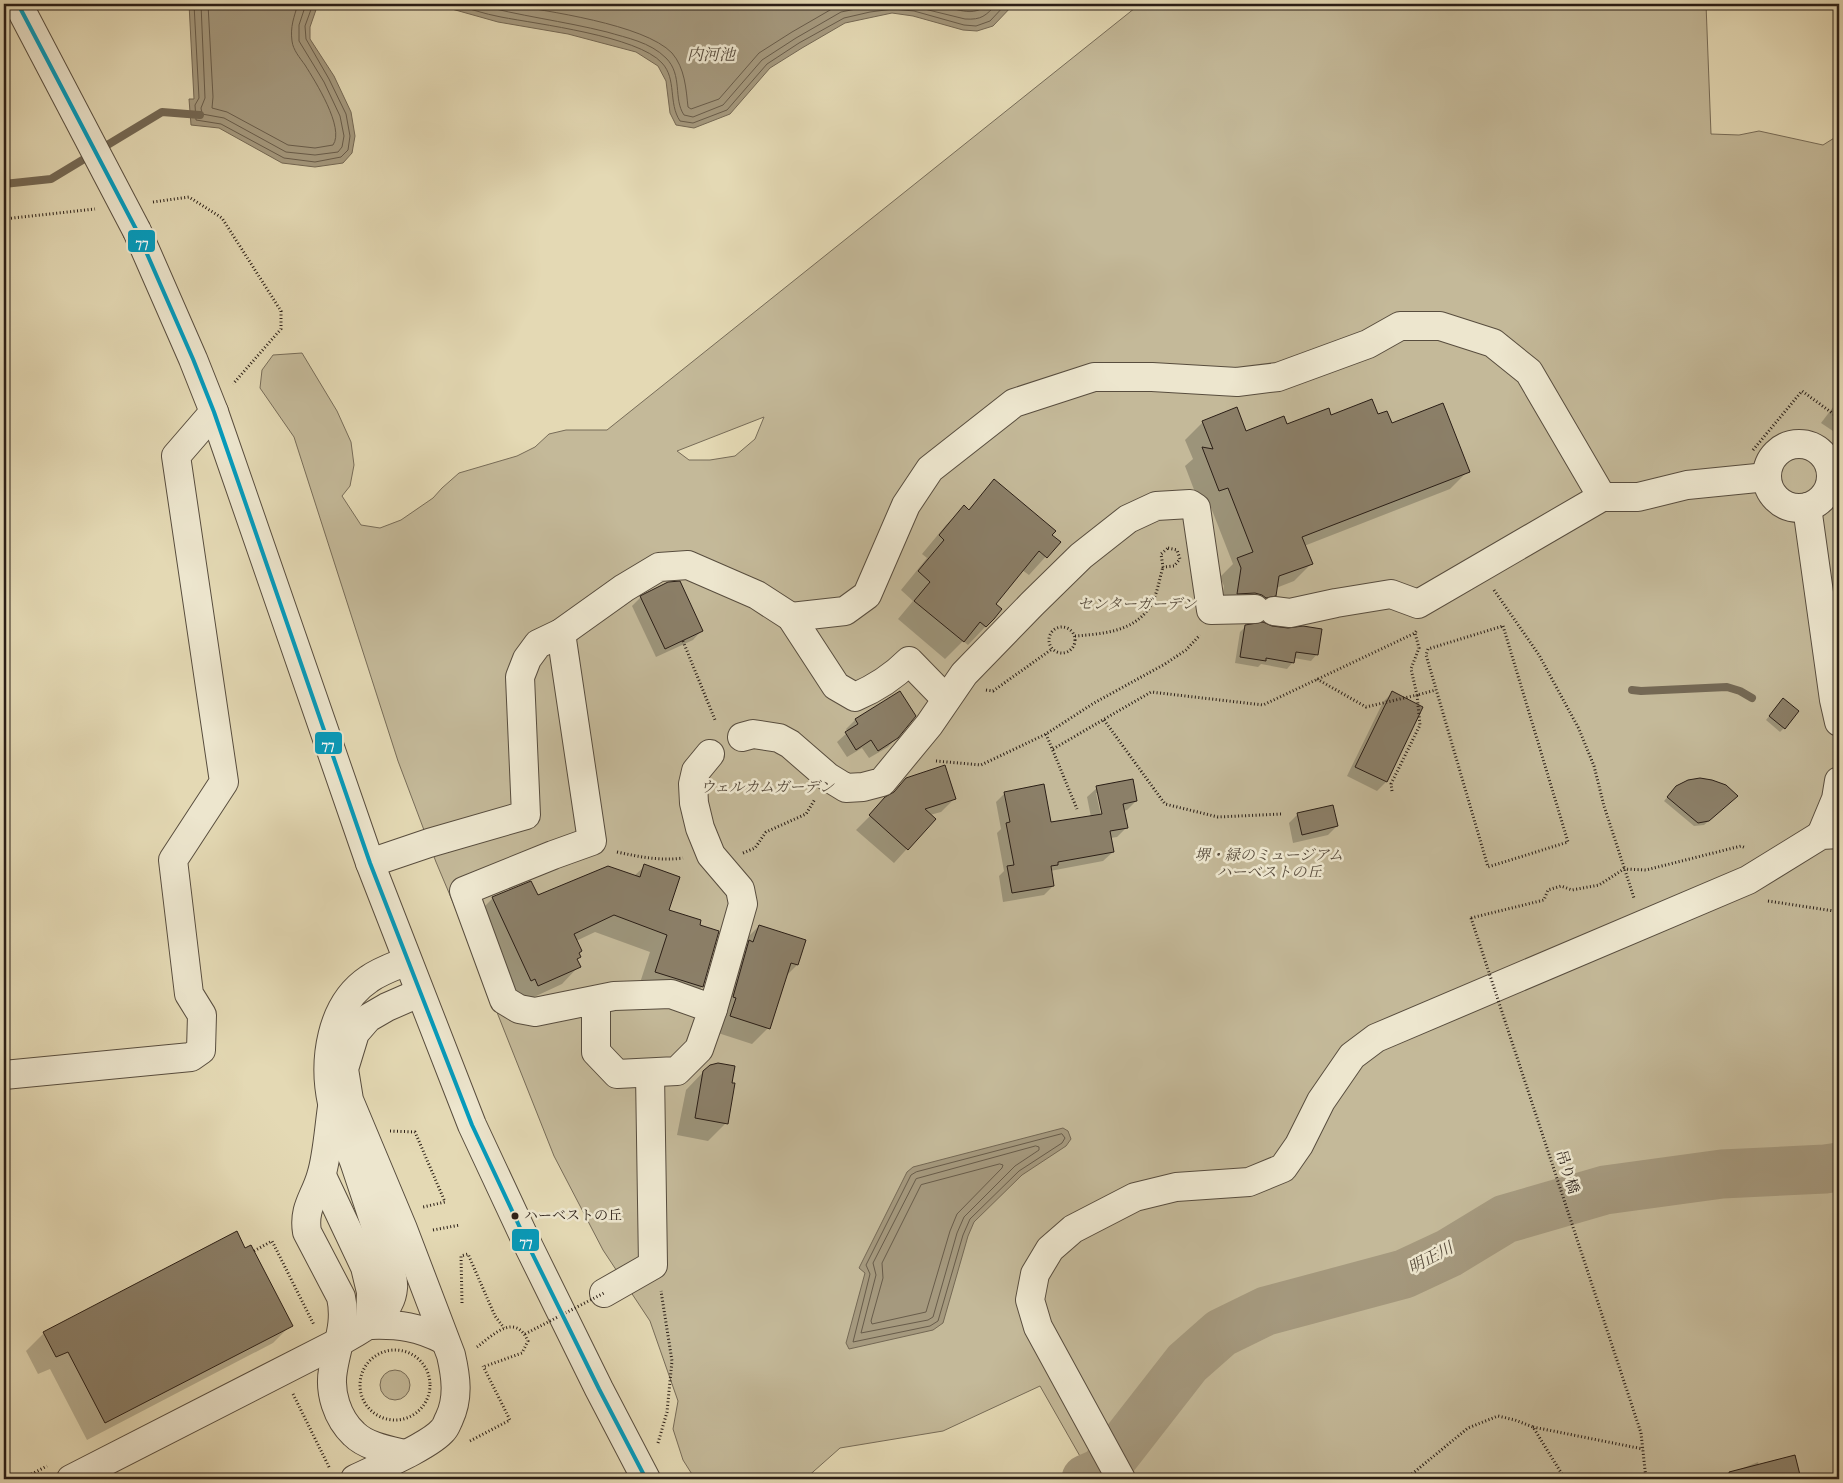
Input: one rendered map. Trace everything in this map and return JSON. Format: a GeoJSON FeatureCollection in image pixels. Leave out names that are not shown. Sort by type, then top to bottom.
{"type":"FeatureCollection","features":[{"type":"Feature","properties":{"kind":"street"},"geometry":{"type":"LineString","coordinates":[[18,4],[137,231],[214,412],[370,863],[419,993],[472,1125],[528,1247],[598,1389],[646,1479]]}},
{"type":"Feature","properties":{"kind":"street"},"geometry":{"type":"LineString","coordinates":[[791,617],[845,611],[867,595],[906,505],[930,469],[1014,403],[1094,377],[1152,377],[1238,382],[1278,377],[1368,344],[1400,326],[1440,326],[1493,343],[1529,372],[1602,497]]}},
{"type":"Feature","properties":{"kind":"street"},"geometry":{"type":"LineString","coordinates":[[4,1075],[191,1056],[201,1050],[202,1015],[189,994],[173,860],[224,782],[176,456],[214,412]]}},
{"type":"Feature","properties":{"kind":"street"},"geometry":{"type":"LineString","coordinates":[[1803,444],[1814,447],[1834,463],[1830,485],[1825,495],[1807,507],[1789,506],[1780,501],[1773,494],[1767,477],[1769,466],[1774,456],[1782,449],[1793,445],[1803,444]]}},
{"type":"Feature","properties":{"kind":"street"},"geometry":{"type":"LineString","coordinates":[[742,737],[754,734],[779,738],[790,744],[828,777],[846,788],[863,787],[882,782],[929,725],[964,674],[1032,604],[1081,556],[1128,519],[1156,506],[1190,504],[1196,508],[1210,610],[1264,610],[1290,613],[1391,594],[1418,604],[1602,497],[1638,497],[1687,485],[1767,477]]}},
{"type":"Feature","properties":{"kind":"street"},"geometry":{"type":"LineString","coordinates":[[1807,507],[1837,709]]}},
{"type":"Feature","properties":{"kind":"street"},"geometry":{"type":"LineString","coordinates":[[370,863],[429,843],[526,815],[520,677],[527,659],[538,644],[561,633],[624,588],[659,567],[688,565],[757,595],[791,617],[836,686],[854,697],[872,689],[894,675],[909,661],[946,699]]}},
{"type":"Feature","properties":{"kind":"street"},"geometry":{"type":"LineString","coordinates":[[561,633],[592,841],[553,854],[464,890],[504,1000],[519,1009],[535,1012],[614,996],[671,994],[713,1009]]}},
{"type":"Feature","properties":{"kind":"street"},"geometry":{"type":"LineString","coordinates":[[596,1000],[596,1052],[617,1074],[650,1074],[677,1071],[700,1049],[743,904],[740,890],[714,859],[700,828],[694,802],[693,784],[696,771],[710,754]]}},
{"type":"Feature","properties":{"kind":"street"},"geometry":{"type":"LineString","coordinates":[[1121,1479],[1038,1327],[1030,1300],[1035,1274],[1050,1249],[1073,1229],[1135,1198],[1176,1187],[1249,1182],[1283,1168],[1299,1145],[1322,1101],[1352,1056],[1376,1038],[1748,880],[1766,868],[1830,834],[1839,781]]}},
{"type":"Feature","properties":{"kind":"street"},"geometry":{"type":"LineString","coordinates":[[404,1454],[375,1446],[354,1434],[339,1413],[333,1396],[332,1371],[344,1320],[341,1298],[307,1232],[305,1220],[308,1206],[322,1176],[332,1104],[328,1069],[336,1022],[346,1003],[369,978],[407,960]]}},
{"type":"Feature","properties":{"kind":"street"},"geometry":{"type":"LineString","coordinates":[[344,1477],[404,1454],[427,1442],[443,1430],[452,1412],[456,1396],[456,1374],[451,1355],[396,1213],[349,1100],[344,1069],[355,1034],[368,1018],[387,1007],[419,993]]}},
{"type":"Feature","properties":{"kind":"street"},"geometry":{"type":"LineString","coordinates":[[604,1293],[653,1265],[650,1074]]}},
{"type":"Feature","properties":{"kind":"street"},"geometry":{"type":"LineString","coordinates":[[71,1479],[370,1325],[389,1304],[393,1288],[391,1272],[355,1164],[332,1104]]}},
{"type":"Feature","properties":{"kind":"street"},"geometry":{"type":"LineString","coordinates":[[322,1176],[365,1267],[371,1292],[370,1325]]}},
{"type":"Feature","properties":{"kind":"street"},"geometry":{"type":"LineString","coordinates":[[370,1325],[388,1324],[410,1327],[426,1331],[444,1340]]}},
{"type":"Feature","properties":{"kind":"path"},"geometry":{"type":"LineString","coordinates":[[150,202],[189,197],[222,218],[281,311],[281,329],[227,390],[214,412]]}},
{"type":"Feature","properties":{"kind":"path"},"geometry":{"type":"LineString","coordinates":[[4,219],[96,209]]}},
{"type":"Feature","properties":{"kind":"path"},"geometry":{"type":"LineString","coordinates":[[1727,481],[1802,391],[1839,418]]}},
{"type":"Feature","properties":{"kind":"path"},"geometry":{"type":"LineString","coordinates":[[1075,636],[1116,631],[1140,619],[1150,607],[1163,567],[1161,554],[1168,548],[1174,548],[1180,556],[1179,562],[1174,566],[1163,567]]}},
{"type":"Feature","properties":{"kind":"path"},"geometry":{"type":"LineString","coordinates":[[1480,568],[1539,656],[1579,729],[1594,766],[1604,806],[1624,869],[1646,870],[1741,846],[1754,853],[1766,868]]}},
{"type":"Feature","properties":{"kind":"path"},"geometry":{"type":"LineString","coordinates":[[1053,749],[1151,692],[1263,705],[1415,633],[1422,622],[1418,604]]}},
{"type":"Feature","properties":{"kind":"path"},"geometry":{"type":"LineString","coordinates":[[903,758],[981,765],[1046,734],[1186,650],[1202,633],[1210,616],[1210,610]]}},
{"type":"Feature","properties":{"kind":"path"},"geometry":{"type":"LineString","coordinates":[[1503,626],[1568,842],[1488,867],[1436,690],[1426,654],[1428,649],[1503,626]]}},
{"type":"Feature","properties":{"kind":"path"},"geometry":{"type":"LineString","coordinates":[[1058,627],[1066,627],[1073,632],[1075,644],[1069,651],[1061,653],[1052,649],[1049,637],[1054,630],[1058,627]]}},
{"type":"Feature","properties":{"kind":"path"},"geometry":{"type":"LineString","coordinates":[[1392,791],[1392,784],[1420,725],[1417,695],[1411,669],[1419,648],[1415,633]]}},
{"type":"Feature","properties":{"kind":"path"},"geometry":{"type":"LineString","coordinates":[[683,641],[714,720]]}},
{"type":"Feature","properties":{"kind":"path"},"geometry":{"type":"LineString","coordinates":[[964,674],[982,690],[993,691],[1052,649]]}},
{"type":"Feature","properties":{"kind":"path"},"geometry":{"type":"LineString","coordinates":[[1317,679],[1366,707],[1436,690]]}},
{"type":"Feature","properties":{"kind":"path"},"geometry":{"type":"LineString","coordinates":[[1104,720],[1165,804],[1218,817],[1281,814]]}},
{"type":"Feature","properties":{"kind":"path"},"geometry":{"type":"LineString","coordinates":[[1046,734],[1077,809]]}},
{"type":"Feature","properties":{"kind":"path"},"geometry":{"type":"LineString","coordinates":[[592,841],[608,850],[644,858],[667,860],[714,859],[755,848],[766,832],[806,814],[828,777]]}},
{"type":"Feature","properties":{"kind":"path","name":"吊り橋"},"geometry":{"type":"LineString","coordinates":[[1624,869],[1598,885],[1572,890],[1561,886],[1548,890],[1544,900],[1472,918],[1641,1433],[1646,1479]]}},
{"type":"Feature","properties":{"kind":"path"},"geometry":{"type":"LineString","coordinates":[[1767,900],[1834,912],[1839,910]]}},
{"type":"Feature","properties":{"kind":"path"},"geometry":{"type":"LineString","coordinates":[[362,1130],[414,1132],[445,1202],[396,1213]]}},
{"type":"Feature","properties":{"kind":"path"},"geometry":{"type":"LineString","coordinates":[[254,1252],[272,1241],[316,1328]]}},
{"type":"Feature","properties":{"kind":"path"},"geometry":{"type":"LineString","coordinates":[[462,1309],[461,1256],[468,1254],[495,1316],[504,1328]]}},
{"type":"Feature","properties":{"kind":"path"},"geometry":{"type":"LineString","coordinates":[[653,1265],[660,1282],[672,1361],[667,1412],[656,1451]]}},
{"type":"Feature","properties":{"kind":"path"},"geometry":{"type":"LineString","coordinates":[[525,1334],[604,1293]]}},
{"type":"Feature","properties":{"kind":"path"},"geometry":{"type":"LineString","coordinates":[[474,1349],[504,1328],[518,1328],[525,1334],[528,1341],[522,1353],[483,1368]]}},
{"type":"Feature","properties":{"kind":"path"},"geometry":{"type":"LineString","coordinates":[[384,1350],[406,1351],[417,1356],[424,1365],[430,1381],[430,1392],[423,1406],[416,1414],[407,1419],[391,1420],[376,1415],[365,1402],[359,1386],[366,1364],[384,1350]]}},
{"type":"Feature","properties":{"kind":"path"},"geometry":{"type":"LineString","coordinates":[[290,1387],[344,1477]]}},
{"type":"Feature","properties":{"kind":"path"},"geometry":{"type":"LineString","coordinates":[[1403,1479],[1407,1478],[1468,1428],[1498,1416],[1533,1427],[1643,1449]]}},
{"type":"Feature","properties":{"kind":"path"},"geometry":{"type":"LineString","coordinates":[[1533,1427],[1565,1479]]}},
{"type":"Feature","properties":{"kind":"green space","name":"堺・緑のミュージアム ハーベストの丘"},"geometry":{"type":"Polygon","coordinates":[[[1140,4],[1706,4],[1711,134],[1739,135],[1759,131],[1823,145],[1839,135],[1839,1479],[1093,1479],[1040,1386],[943,1431],[840,1448],[805,1479],[695,1479],[683,1460],[673,1429],[678,1401],[650,1321],[603,1250],[554,1156],[436,862],[398,761],[294,437],[260,388],[262,370],[273,355],[302,353],[337,411],[351,442],[354,465],[350,486],[342,496],[361,525],[380,528],[401,520],[433,498],[459,473],[517,456],[535,447],[549,434],[566,430],[607,430],[1140,4]],[[764,417],[677,451],[689,460],[710,460],[735,456],[755,439],[764,417]]]}},
{"type":"Feature","properties":{"kind":"green space"},"geometry":{"type":"Polygon","coordinates":[[[395,1370],[401,1371],[409,1379],[409,1391],[401,1399],[395,1400],[389,1399],[381,1391],[380,1385],[381,1379],[389,1371],[395,1370]]]}},
{"type":"Feature","properties":{"kind":"water"},"geometry":{"type":"Polygon","coordinates":[[[189,4],[318,4],[310,27],[310,39],[334,76],[351,112],[355,136],[352,153],[343,163],[315,167],[282,163],[219,128],[191,125],[189,99],[194,99],[189,4]]]}},
{"type":"Feature","properties":{"kind":"water","name":"内河池"},"geometry":{"type":"Polygon","coordinates":[[[434,4],[1014,4],[993,26],[977,31],[963,30],[913,16],[892,13],[845,23],[770,68],[730,114],[694,128],[676,125],[670,113],[666,81],[658,66],[636,52],[568,34],[498,22],[434,4]]]}},
{"type":"Feature","properties":{"kind":"water"},"geometry":{"type":"Polygon","coordinates":[[[1063,1128],[1068,1131],[1071,1139],[1066,1146],[1022,1175],[974,1222],[968,1236],[943,1323],[933,1330],[849,1349],[846,1343],[865,1273],[859,1268],[907,1172],[913,1167],[1063,1128]]]}},
{"type":"Feature","properties":{"kind":"building"},"geometry":{"type":"Polygon","coordinates":[[[1372,399],[1378,414],[1387,411],[1392,423],[1443,403],[1470,472],[1302,537],[1313,564],[1279,576],[1276,596],[1266,598],[1255,593],[1237,594],[1241,568],[1237,558],[1253,552],[1228,488],[1219,491],[1202,447],[1213,449],[1202,421],[1237,407],[1246,431],[1284,416],[1287,424],[1329,408],[1331,415],[1372,399]]]}},
{"type":"Feature","properties":{"kind":"building"},"geometry":{"type":"Polygon","coordinates":[[[994,479],[1056,531],[1052,535],[1061,542],[1047,558],[1039,551],[996,604],[1002,609],[994,619],[986,627],[980,622],[964,642],[914,601],[930,582],[918,571],[944,540],[939,535],[964,505],[969,510],[994,479]]]}},
{"type":"Feature","properties":{"kind":"building"},"geometry":{"type":"Polygon","coordinates":[[[680,581],[703,631],[665,649],[640,596],[668,582],[680,581]]]}},
{"type":"Feature","properties":{"kind":"building"},"geometry":{"type":"Polygon","coordinates":[[[1263,622],[1272,626],[1288,628],[1303,626],[1322,629],[1318,655],[1296,652],[1294,663],[1266,658],[1266,661],[1240,657],[1245,625],[1263,622]]]}},
{"type":"Feature","properties":{"kind":"building"},"geometry":{"type":"Polygon","coordinates":[[[900,691],[916,716],[898,738],[878,751],[871,740],[856,750],[845,732],[858,724],[855,719],[900,691]]]}},
{"type":"Feature","properties":{"kind":"building"},"geometry":{"type":"Polygon","coordinates":[[[1392,691],[1423,707],[1387,782],[1355,767],[1392,691]]]}},
{"type":"Feature","properties":{"kind":"building"},"geometry":{"type":"Polygon","coordinates":[[[1783,698],[1799,711],[1785,729],[1769,716],[1783,698]]]}},
{"type":"Feature","properties":{"kind":"building"},"geometry":{"type":"Polygon","coordinates":[[[945,765],[956,799],[925,809],[936,819],[908,850],[869,815],[906,778],[945,765]]]}},
{"type":"Feature","properties":{"kind":"building"},"geometry":{"type":"Polygon","coordinates":[[[1700,778],[1726,785],[1738,796],[1709,821],[1698,823],[1667,797],[1676,786],[1688,780],[1700,778]]]}},
{"type":"Feature","properties":{"kind":"building"},"geometry":{"type":"Polygon","coordinates":[[[1133,779],[1137,801],[1123,804],[1128,828],[1110,831],[1114,852],[1058,862],[1058,865],[1051,866],[1054,886],[1012,893],[1007,866],[1014,865],[1006,823],[1010,822],[1004,792],[1044,784],[1051,822],[1102,814],[1096,786],[1133,779]]]}},
{"type":"Feature","properties":{"kind":"building"},"geometry":{"type":"Polygon","coordinates":[[[1333,805],[1338,826],[1302,835],[1297,813],[1333,805]]]}},
{"type":"Feature","properties":{"kind":"building"},"geometry":{"type":"Polygon","coordinates":[[[644,864],[680,877],[669,910],[701,920],[700,925],[719,931],[703,987],[655,972],[667,935],[614,915],[574,934],[582,951],[579,953],[581,957],[577,959],[581,967],[538,986],[535,979],[531,981],[492,897],[531,881],[538,895],[608,866],[640,877],[644,864]]]}},
{"type":"Feature","properties":{"kind":"building"},"geometry":{"type":"Polygon","coordinates":[[[759,925],[806,940],[798,965],[791,963],[770,1029],[730,1016],[736,998],[733,997],[749,940],[753,942],[759,925]]]}},
{"type":"Feature","properties":{"kind":"building"},"geometry":{"type":"Polygon","coordinates":[[[718,1063],[735,1066],[732,1083],[735,1083],[728,1124],[695,1118],[703,1071],[710,1065],[718,1063]]]}},
{"type":"Feature","properties":{"kind":"building"},"geometry":{"type":"Polygon","coordinates":[[[237,1231],[245,1248],[251,1245],[293,1326],[105,1423],[68,1352],[56,1357],[43,1332],[237,1231]]]}},
{"type":"Feature","properties":{"kind":"building"},"geometry":{"type":"Polygon","coordinates":[[[1795,1455],[1801,1479],[1730,1479],[1729,1472],[1795,1455]]]}},
{"type":"Feature","properties":{"kind":"waterway"},"geometry":{"type":"LineString","coordinates":[[4,184],[51,179],[162,112],[200,115]]}},
{"type":"Feature","properties":{"kind":"waterway"},"geometry":{"type":"LineString","coordinates":[[1632,690],[1727,687],[1740,691],[1752,698]]}},
{"type":"Feature","properties":{"kind":"waterway","name":"明正川"},"geometry":{"type":"LineString","coordinates":[[1086,1479],[1102,1472],[1187,1363],[1221,1333],[1266,1311],[1404,1274],[1449,1253],[1505,1219],[1605,1190],[1722,1174],[1839,1167]]}},
{"type":"Feature","properties":{"kind":"transit line","name":"77"},"geometry":{"type":"LineString","coordinates":[[18,4],[137,231],[193,359],[214,412],[370,863],[472,1125],[529,1247],[646,1479]]}},
{"type":"Feature","properties":{"kind":"place","name":"ハーベストの丘"},"geometry":{"type":"Point","coordinates":[515,1216]}},
{"type":"Feature","properties":{"kind":"park label","name":"センターガーデン"},"geometry":{"type":"Point","coordinates":[1137,604]}},
{"type":"Feature","properties":{"kind":"park label","name":"ウェルカムガーデン"},"geometry":{"type":"Point","coordinates":[767,787]}}]}
